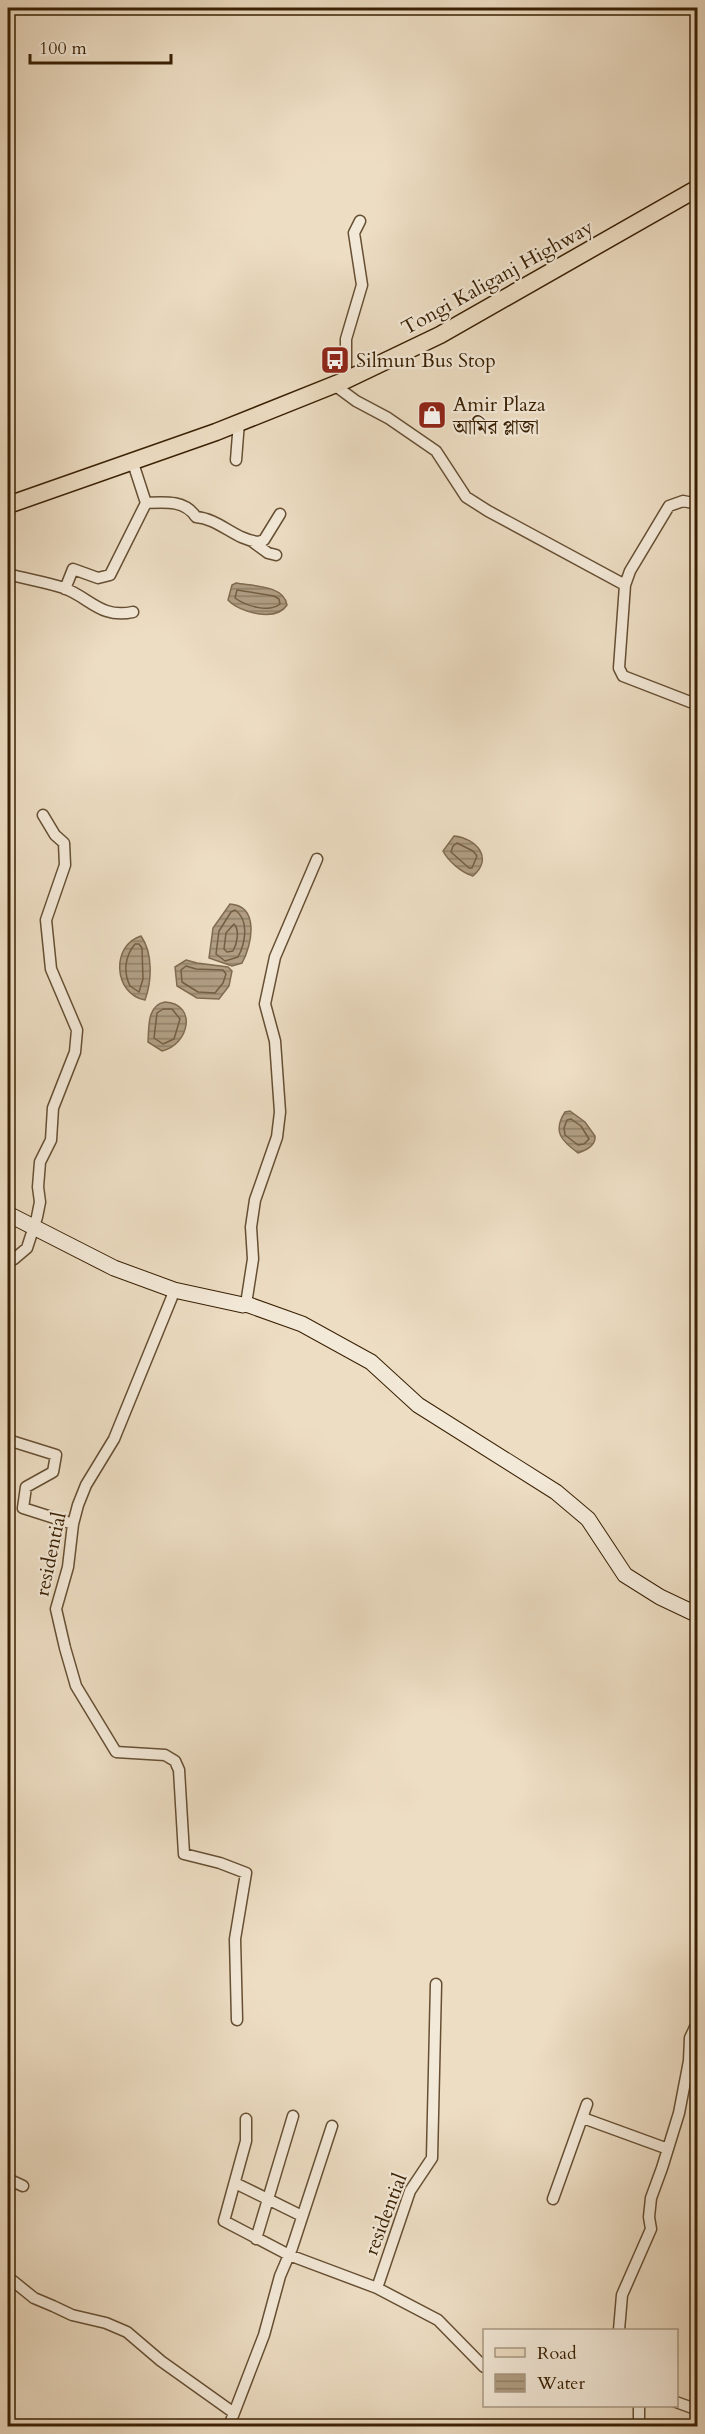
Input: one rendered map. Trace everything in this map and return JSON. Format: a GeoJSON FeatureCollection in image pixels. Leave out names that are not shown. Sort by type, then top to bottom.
{"type":"FeatureCollection","features":[{"type":"Feature","properties":{"kind":"main road","name":"Tongi Kaliganj Highway"},"geometry":{"type":"LineString","coordinates":[[8,505],[239,422],[340,382],[440,335],[698,188]]}},
{"type":"Feature","properties":{"kind":"street"},"geometry":{"type":"LineString","coordinates":[[360,221],[354,233],[362,285],[346,339],[340,382],[356,401],[388,418],[436,451],[466,497],[625,585]]}},
{"type":"Feature","properties":{"kind":"street"},"geometry":{"type":"LineString","coordinates":[[236,460],[239,422]]}},
{"type":"Feature","properties":{"kind":"street"},"geometry":{"type":"LineString","coordinates":[[65,589],[73,569],[98,578],[110,575],[146,502],[132,460]]}},
{"type":"Feature","properties":{"kind":"street"},"geometry":{"type":"LineString","coordinates":[[698,504],[683,501],[669,506],[630,571],[625,585],[619,668],[623,676],[698,705]]}},
{"type":"Feature","properties":{"kind":"street"},"geometry":{"type":"LineString","coordinates":[[146,502],[180,503],[192,510],[196,517],[203,517],[224,527],[228,532],[253,542],[268,553],[276,555]]}},
{"type":"Feature","properties":{"kind":"street"},"geometry":{"type":"LineString","coordinates":[[253,542],[264,540],[280,514]]}},
{"type":"Feature","properties":{"kind":"street"},"geometry":{"type":"LineString","coordinates":[[8,571],[8,574],[65,589],[92,605],[118,615],[133,612]]}},
{"type":"Feature","properties":{"kind":"street"},"geometry":{"type":"LineString","coordinates":[[8,1261],[27,1248],[40,1202],[38,1187],[40,1162],[51,1140],[53,1108],[75,1052],[77,1030],[51,969],[46,920],[65,865],[64,843],[55,835],[43,815]]}},
{"type":"Feature","properties":{"kind":"street"},"geometry":{"type":"LineString","coordinates":[[246,1304],[253,1259],[251,1227],[255,1200],[277,1137],[280,1112],[275,1041],[266,1004],[275,957],[317,859]]}},
{"type":"Feature","properties":{"kind":"street"},"geometry":{"type":"LineString","coordinates":[[8,1214],[114,1268],[174,1290],[246,1304],[302,1324],[371,1362],[418,1405],[578,1508],[625,1575],[660,1597],[698,1615]]}},
{"type":"Feature","properties":{"kind":"street","name":"residential"},"geometry":{"type":"LineString","coordinates":[[174,1290],[118,1430],[86,1485],[73,1524],[68,1567],[57,1609],[64,1648],[76,1686],[116,1752],[165,1755],[175,1761],[178,1770],[184,1854],[220,1863],[246,1873],[235,1939],[237,2020]]}},
{"type":"Feature","properties":{"kind":"street"},"geometry":{"type":"LineString","coordinates":[[8,1440],[56,1455],[53,1472],[26,1487],[24,1508],[73,1524]]}},
{"type":"Feature","properties":{"kind":"street","name":"residential"},"geometry":{"type":"LineString","coordinates":[[377,2288],[410,2191],[432,2158],[436,1984]]}},
{"type":"Feature","properties":{"kind":"street"},"geometry":{"type":"LineString","coordinates":[[620,2329],[622,2295],[651,2229],[649,2217],[651,2198],[679,2113],[689,2061],[690,2038],[698,2020]]}},
{"type":"Feature","properties":{"kind":"street"},"geometry":{"type":"LineString","coordinates":[[553,2199],[587,2104]]}},
{"type":"Feature","properties":{"kind":"street"},"geometry":{"type":"LineString","coordinates":[[256,2240],[293,2116]]}},
{"type":"Feature","properties":{"kind":"street"},"geometry":{"type":"LineString","coordinates":[[583,2118],[668,2149]]}},
{"type":"Feature","properties":{"kind":"street"},"geometry":{"type":"LineString","coordinates":[[246,2119],[246,2141],[224,2222],[289,2255],[377,2288],[438,2320],[483,2366]]}},
{"type":"Feature","properties":{"kind":"street"},"geometry":{"type":"LineString","coordinates":[[229,2427],[264,2335],[278,2283],[332,2126]]}},
{"type":"Feature","properties":{"kind":"street"},"geometry":{"type":"LineString","coordinates":[[8,2179],[23,2186]]}},
{"type":"Feature","properties":{"kind":"street"},"geometry":{"type":"LineString","coordinates":[[234,2183],[302,2216]]}},
{"type":"Feature","properties":{"kind":"street"},"geometry":{"type":"LineString","coordinates":[[8,2277],[34,2298],[72,2315],[106,2323],[127,2332],[160,2361],[234,2413]]}},
{"type":"Feature","properties":{"kind":"street"},"geometry":{"type":"LineString","coordinates":[[678,2403],[698,2410]]}},
{"type":"Feature","properties":{"kind":"street"},"geometry":{"type":"LineString","coordinates":[[639,2407],[639,2427]]}},
{"type":"Feature","properties":{"kind":"water"},"geometry":{"type":"Polygon","coordinates":[[[236,583],[274,590],[285,598],[287,605],[282,610],[267,614],[241,609],[228,600],[232,585],[236,583]]]}},
{"type":"Feature","properties":{"kind":"water"},"geometry":{"type":"Polygon","coordinates":[[[454,836],[469,841],[480,850],[482,862],[473,876],[456,866],[443,851],[454,836]]]}},
{"type":"Feature","properties":{"kind":"water"},"geometry":{"type":"Polygon","coordinates":[[[230,904],[240,906],[246,912],[251,927],[246,955],[242,963],[232,966],[209,958],[213,928],[230,904]]]}},
{"type":"Feature","properties":{"kind":"water"},"geometry":{"type":"Polygon","coordinates":[[[141,936],[148,950],[150,967],[145,1000],[134,996],[127,989],[120,969],[124,949],[131,941],[141,936]]]}},
{"type":"Feature","properties":{"kind":"water"},"geometry":{"type":"Polygon","coordinates":[[[186,960],[228,967],[232,971],[229,986],[219,999],[197,998],[177,986],[175,967],[186,960]]]}},
{"type":"Feature","properties":{"kind":"water"},"geometry":{"type":"Polygon","coordinates":[[[165,1002],[175,1004],[182,1010],[186,1017],[186,1025],[178,1041],[162,1051],[148,1042],[152,1012],[155,1007],[165,1002]]]}},
{"type":"Feature","properties":{"kind":"water"},"geometry":{"type":"Polygon","coordinates":[[[570,1111],[585,1122],[595,1136],[592,1145],[578,1153],[563,1140],[559,1131],[561,1119],[565,1112],[570,1111]]]}},
{"type":"Feature","properties":{"kind":"place","name":"Silmun Bus Stop"},"geometry":{"type":"Point","coordinates":[335,360]}},
{"type":"Feature","properties":{"kind":"place","name":"Amir Plaza আমির প্লাজা"},"geometry":{"type":"Point","coordinates":[432,415]}}]}
